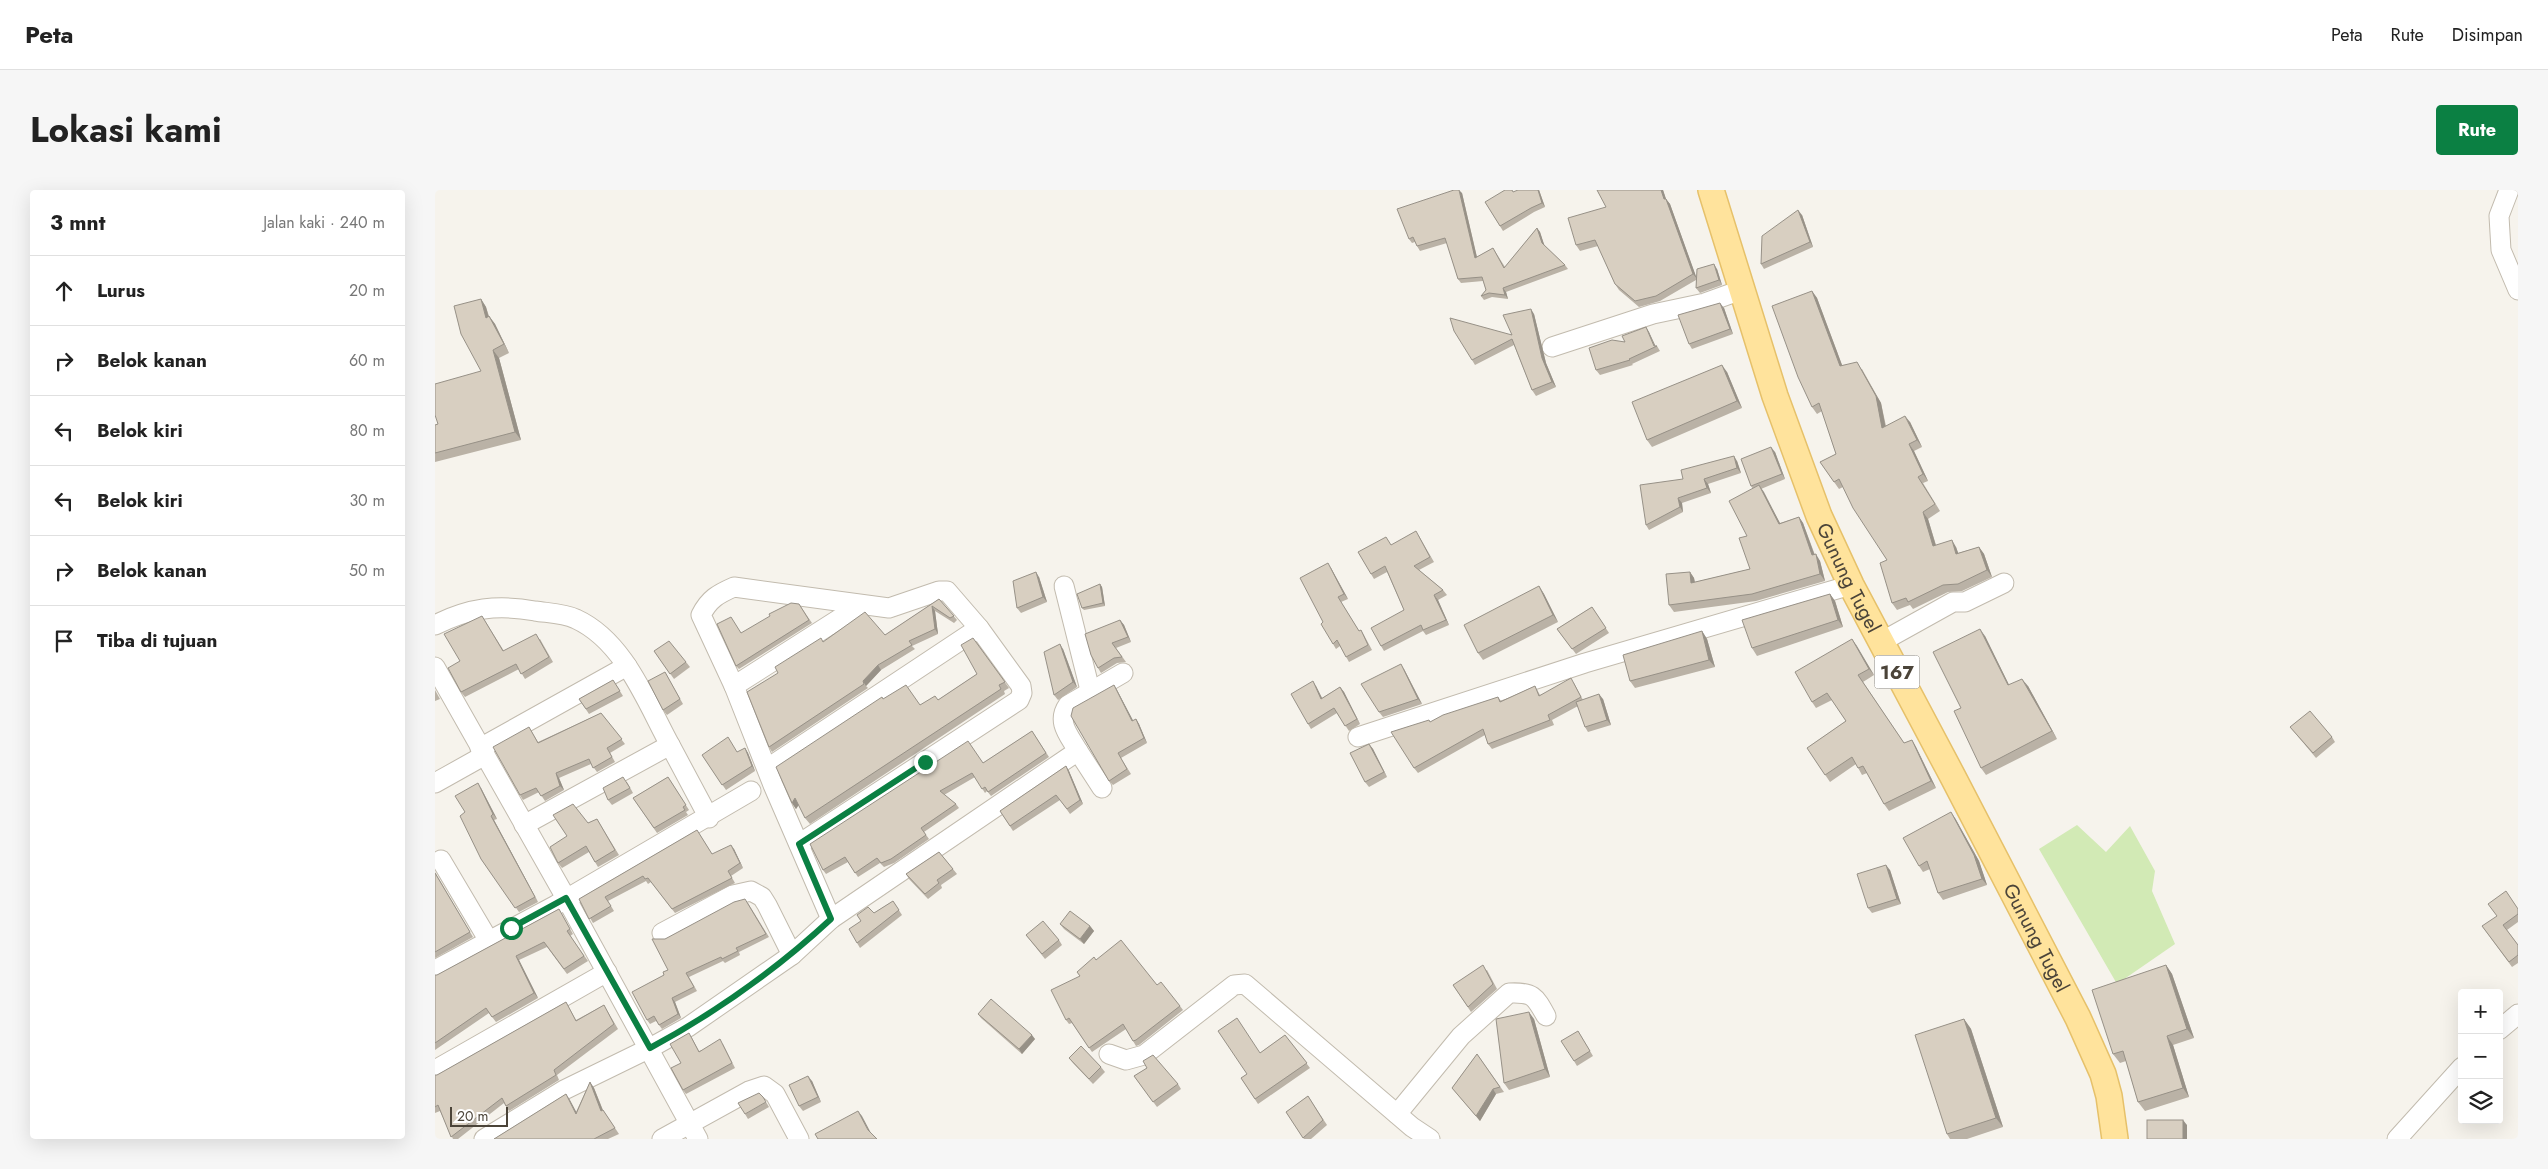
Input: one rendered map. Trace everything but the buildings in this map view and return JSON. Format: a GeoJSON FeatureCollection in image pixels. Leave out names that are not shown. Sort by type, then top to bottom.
{"type":"FeatureCollection","features":[{"type":"Feature","properties":{"kind":"main road","name":"Gunung Tugel"},"geometry":{"type":"LineString","coordinates":[[1711,190],[1789,439],[1819,516],[1851,585],[2078,1018],[2103,1074],[2109,1096],[2115,1139]]}},
{"type":"Feature","properties":{"kind":"street"},"geometry":{"type":"LineString","coordinates":[[2509,190],[2499,216],[2501,250],[2518,290]]}},
{"type":"Feature","properties":{"kind":"street"},"geometry":{"type":"LineString","coordinates":[[1552,347],[1653,314],[1705,303],[1741,290]]}},
{"type":"Feature","properties":{"kind":"street"},"geometry":{"type":"LineString","coordinates":[[1881,642],[1953,602],[1965,602],[2004,583]]}},
{"type":"Feature","properties":{"kind":"street"},"geometry":{"type":"LineString","coordinates":[[1358,737],[1585,663],[1851,585]]}},
{"type":"Feature","properties":{"kind":"street"},"geometry":{"type":"LineString","coordinates":[[1064,586],[1090,690]]}},
{"type":"Feature","properties":{"kind":"street"},"geometry":{"type":"LineString","coordinates":[[799,844],[1019,700],[1022,693],[1021,686],[979,628],[947,591],[939,591],[889,608],[747,587],[734,587],[720,593],[707,603],[701,616],[734,686],[768,768],[773,785],[831,919]]}},
{"type":"Feature","properties":{"kind":"street"},"geometry":{"type":"LineString","coordinates":[[734,686],[861,605]]}},
{"type":"Feature","properties":{"kind":"street"},"geometry":{"type":"LineString","coordinates":[[435,625],[457,614],[476,609],[518,608],[573,617],[593,628],[610,644],[627,666],[709,818]]}},
{"type":"Feature","properties":{"kind":"street"},"geometry":{"type":"LineString","coordinates":[[768,768],[979,628]]}},
{"type":"Feature","properties":{"kind":"street"},"geometry":{"type":"LineString","coordinates":[[435,783],[482,752],[627,666]]}},
{"type":"Feature","properties":{"kind":"street"},"geometry":{"type":"LineString","coordinates":[[435,667],[650,1048],[693,1131]]}},
{"type":"Feature","properties":{"kind":"street"},"geometry":{"type":"LineString","coordinates":[[1102,788],[1062,722],[1063,713],[1068,705],[1090,690],[1123,673]]}},
{"type":"Feature","properties":{"kind":"street"},"geometry":{"type":"LineString","coordinates":[[525,825],[670,745]]}},
{"type":"Feature","properties":{"kind":"street"},"geometry":{"type":"LineString","coordinates":[[484,1139],[564,1090],[650,1048],[688,1027],[792,955],[831,919],[1078,751]]}},
{"type":"Feature","properties":{"kind":"street"},"geometry":{"type":"LineString","coordinates":[[435,970],[709,818],[751,791]]}},
{"type":"Feature","properties":{"kind":"street"},"geometry":{"type":"LineString","coordinates":[[437,857],[489,941]]}},
{"type":"Feature","properties":{"kind":"street"},"geometry":{"type":"LineString","coordinates":[[662,933],[733,895],[751,891],[762,897],[792,955]]}},
{"type":"Feature","properties":{"kind":"street"},"geometry":{"type":"LineString","coordinates":[[435,1070],[607,972]]}},
{"type":"Feature","properties":{"kind":"street"},"geometry":{"type":"LineString","coordinates":[[1109,1054],[1126,1060],[1143,1056],[1234,985],[1245,984],[1429,1139]]}},
{"type":"Feature","properties":{"kind":"street"},"geometry":{"type":"LineString","coordinates":[[1397,1114],[1461,1036],[1509,993],[1526,992],[1537,998],[1547,1016]]}},
{"type":"Feature","properties":{"kind":"street"},"geometry":{"type":"LineString","coordinates":[[2503,1027],[2518,1014]]}},
{"type":"Feature","properties":{"kind":"street"},"geometry":{"type":"LineString","coordinates":[[2397,1139],[2458,1071]]}},
{"type":"Feature","properties":{"kind":"street"},"geometry":{"type":"LineString","coordinates":[[662,1139],[693,1131],[749,1091],[765,1086],[775,1094],[799,1139]]}},
{"type":"Feature","properties":{"kind":"green space"},"geometry":{"type":"Polygon","coordinates":[[[2077,825],[2106,852],[2130,826],[2155,871],[2152,891],[2175,944],[2117,984],[2039,849],[2077,825]]]}},
{"type":"Feature","properties":{"kind":"route"},"geometry":{"type":"LineString","coordinates":[[511,928],[566,898],[650,1048],[688,1027],[792,955],[831,919],[812,870],[799,844],[925,762]]}}]}
